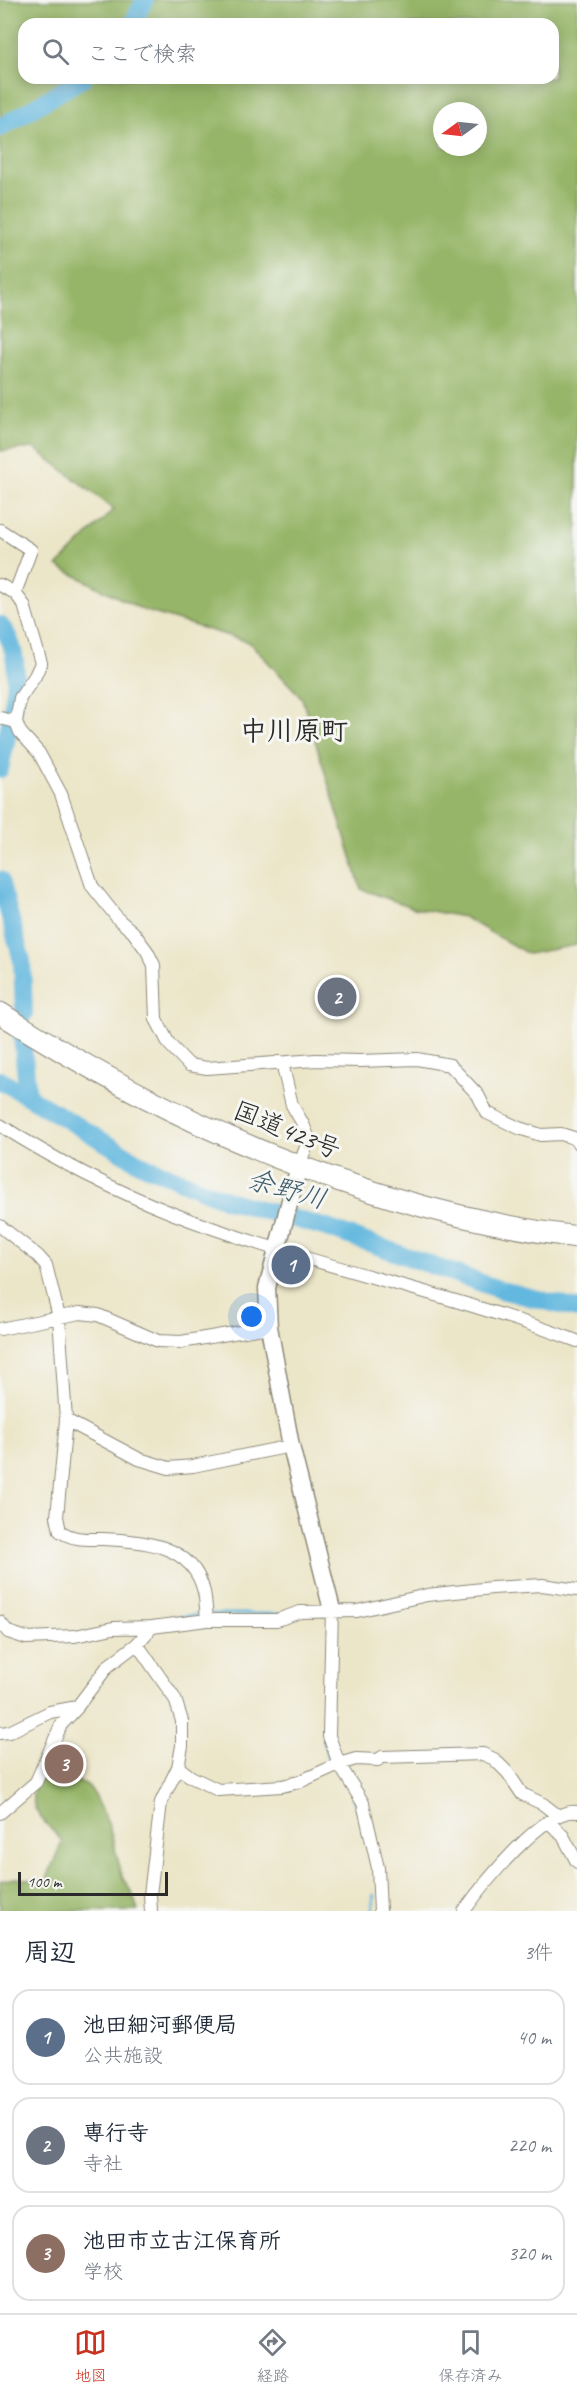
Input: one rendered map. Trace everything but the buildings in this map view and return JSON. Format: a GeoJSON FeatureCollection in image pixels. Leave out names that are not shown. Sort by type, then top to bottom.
{"type":"FeatureCollection","features":[{"type":"Feature","properties":{"kind":"highway","name":"国道423号"},"geometry":{"type":"LineString","coordinates":[[0,1013],[56,1049],[130,1090],[297,1173],[461,1217],[577,1237]]}},
{"type":"Feature","properties":{"kind":"street"},"geometry":{"type":"LineString","coordinates":[[0,530],[31,550],[15,593]]}},
{"type":"Feature","properties":{"kind":"street"},"geometry":{"type":"LineString","coordinates":[[0,585],[15,593],[24,605],[41,663],[20,698],[16,722],[20,732],[39,753],[61,794],[92,886],[118,920],[133,932],[154,965],[156,1020],[169,1044],[189,1065],[207,1068],[278,1062],[417,1059],[450,1065],[478,1095],[487,1113],[519,1128],[541,1135],[561,1134],[574,1138],[577,1142]]}},
{"type":"Feature","properties":{"kind":"street"},"geometry":{"type":"LineString","coordinates":[[0,718],[16,722]]}},
{"type":"Feature","properties":{"kind":"street"},"geometry":{"type":"LineString","coordinates":[[278,1062],[283,1067],[292,1105],[309,1139],[297,1173],[267,1288],[269,1327],[291,1446],[332,1610],[329,1736],[339,1764],[363,1803],[378,1868],[380,1911]]}},
{"type":"Feature","properties":{"kind":"street"},"geometry":{"type":"LineString","coordinates":[[0,1125],[34,1147],[113,1188],[175,1215],[526,1322],[577,1341]]}},
{"type":"Feature","properties":{"kind":"street"},"geometry":{"type":"LineString","coordinates":[[0,1226],[46,1265],[59,1317],[66,1420],[57,1517],[60,1531],[70,1538],[143,1541],[179,1555],[194,1569],[204,1592],[207,1620]]}},
{"type":"Feature","properties":{"kind":"street"},"geometry":{"type":"LineString","coordinates":[[0,1329],[80,1313],[98,1315],[158,1341],[181,1342],[269,1327]]}},
{"type":"Feature","properties":{"kind":"street"},"geometry":{"type":"LineString","coordinates":[[66,1420],[139,1459],[169,1468],[193,1466],[291,1446]]}},
{"type":"Feature","properties":{"kind":"street"},"geometry":{"type":"LineString","coordinates":[[0,1622],[8,1632],[26,1638],[75,1636],[113,1628],[152,1627],[207,1620],[277,1620],[300,1612],[357,1611],[427,1595],[492,1588],[542,1585],[577,1590]]}},
{"type":"Feature","properties":{"kind":"street"},"geometry":{"type":"LineString","coordinates":[[0,1813],[36,1782],[62,1725],[108,1666],[137,1644],[152,1627]]}},
{"type":"Feature","properties":{"kind":"street"},"geometry":{"type":"LineString","coordinates":[[137,1644],[175,1699],[182,1721],[182,1746],[178,1767],[161,1802],[150,1895],[151,1911]]}},
{"type":"Feature","properties":{"kind":"street"},"geometry":{"type":"LineString","coordinates":[[0,1733],[9,1732],[50,1712],[77,1707]]}},
{"type":"Feature","properties":{"kind":"street"},"geometry":{"type":"LineString","coordinates":[[178,1767],[191,1777],[218,1790],[282,1786],[299,1782],[356,1759],[378,1760],[382,1757],[483,1754],[494,1758],[522,1794],[543,1803],[577,1862]]}},
{"type":"Feature","properties":{"kind":"street"},"geometry":{"type":"LineString","coordinates":[[464,1911],[506,1858],[553,1818],[572,1811],[577,1812]]}},
{"type":"Feature","properties":{"kind":"green space"},"geometry":{"type":"Polygon","coordinates":[[[0,0],[577,0],[577,945],[528,954],[464,917],[414,908],[361,889],[302,698],[249,642],[143,610],[57,566],[114,509],[34,448],[0,451],[0,0]]]}},
{"type":"Feature","properties":{"kind":"green space"},"geometry":{"type":"Polygon","coordinates":[[[57,1775],[86,1784],[96,1797],[109,1826],[123,1879],[132,1892],[138,1911],[0,1911],[0,1881],[15,1878],[46,1881],[62,1841],[38,1814],[33,1792],[36,1782],[57,1775]]]}},
{"type":"Feature","properties":{"kind":"waterway"},"geometry":{"type":"LineString","coordinates":[[135,18],[145,0]]}},
{"type":"Feature","properties":{"kind":"waterway"},"geometry":{"type":"LineString","coordinates":[[0,128],[73,84]]}},
{"type":"Feature","properties":{"kind":"waterway"},"geometry":{"type":"LineString","coordinates":[[0,625],[9,639],[16,675],[12,714],[0,769]]}},
{"type":"Feature","properties":{"kind":"waterway"},"geometry":{"type":"LineString","coordinates":[[0,880],[22,961],[24,1014]]}},
{"type":"Feature","properties":{"kind":"waterway"},"geometry":{"type":"LineString","coordinates":[[22,1037],[28,1097]]}},
{"type":"Feature","properties":{"kind":"waterway","name":"余野川"},"geometry":{"type":"LineString","coordinates":[[0,1080],[143,1165],[227,1200],[327,1228],[501,1290],[577,1309]]}},
{"type":"Feature","properties":{"kind":"waterway"},"geometry":{"type":"LineString","coordinates":[[146,1621],[205,1614]]}},
{"type":"Feature","properties":{"kind":"waterway"},"geometry":{"type":"LineString","coordinates":[[211,1614],[280,1614]]}},
{"type":"Feature","properties":{"kind":"waterway"},"geometry":{"type":"LineString","coordinates":[[323,1737],[328,1758],[332,1764]]}},
{"type":"Feature","properties":{"kind":"waterway"},"geometry":{"type":"LineString","coordinates":[[354,1799],[360,1813]]}},
{"type":"Feature","properties":{"kind":"waterway"},"geometry":{"type":"LineString","coordinates":[[372,1911],[374,1895]]}},
{"type":"Feature","properties":{"kind":"place","name":"専行寺"},"geometry":{"type":"Point","coordinates":[337,997]}},
{"type":"Feature","properties":{"kind":"place","name":"池田細河郵便局"},"geometry":{"type":"Point","coordinates":[291,1265]}},
{"type":"Feature","properties":{"kind":"place","name":"池田市立古江保育所"},"geometry":{"type":"Point","coordinates":[64,1764]}},
{"type":"Feature","properties":{"kind":"district","name":"中川原町"},"geometry":{"type":"Point","coordinates":[294,731]}}]}
